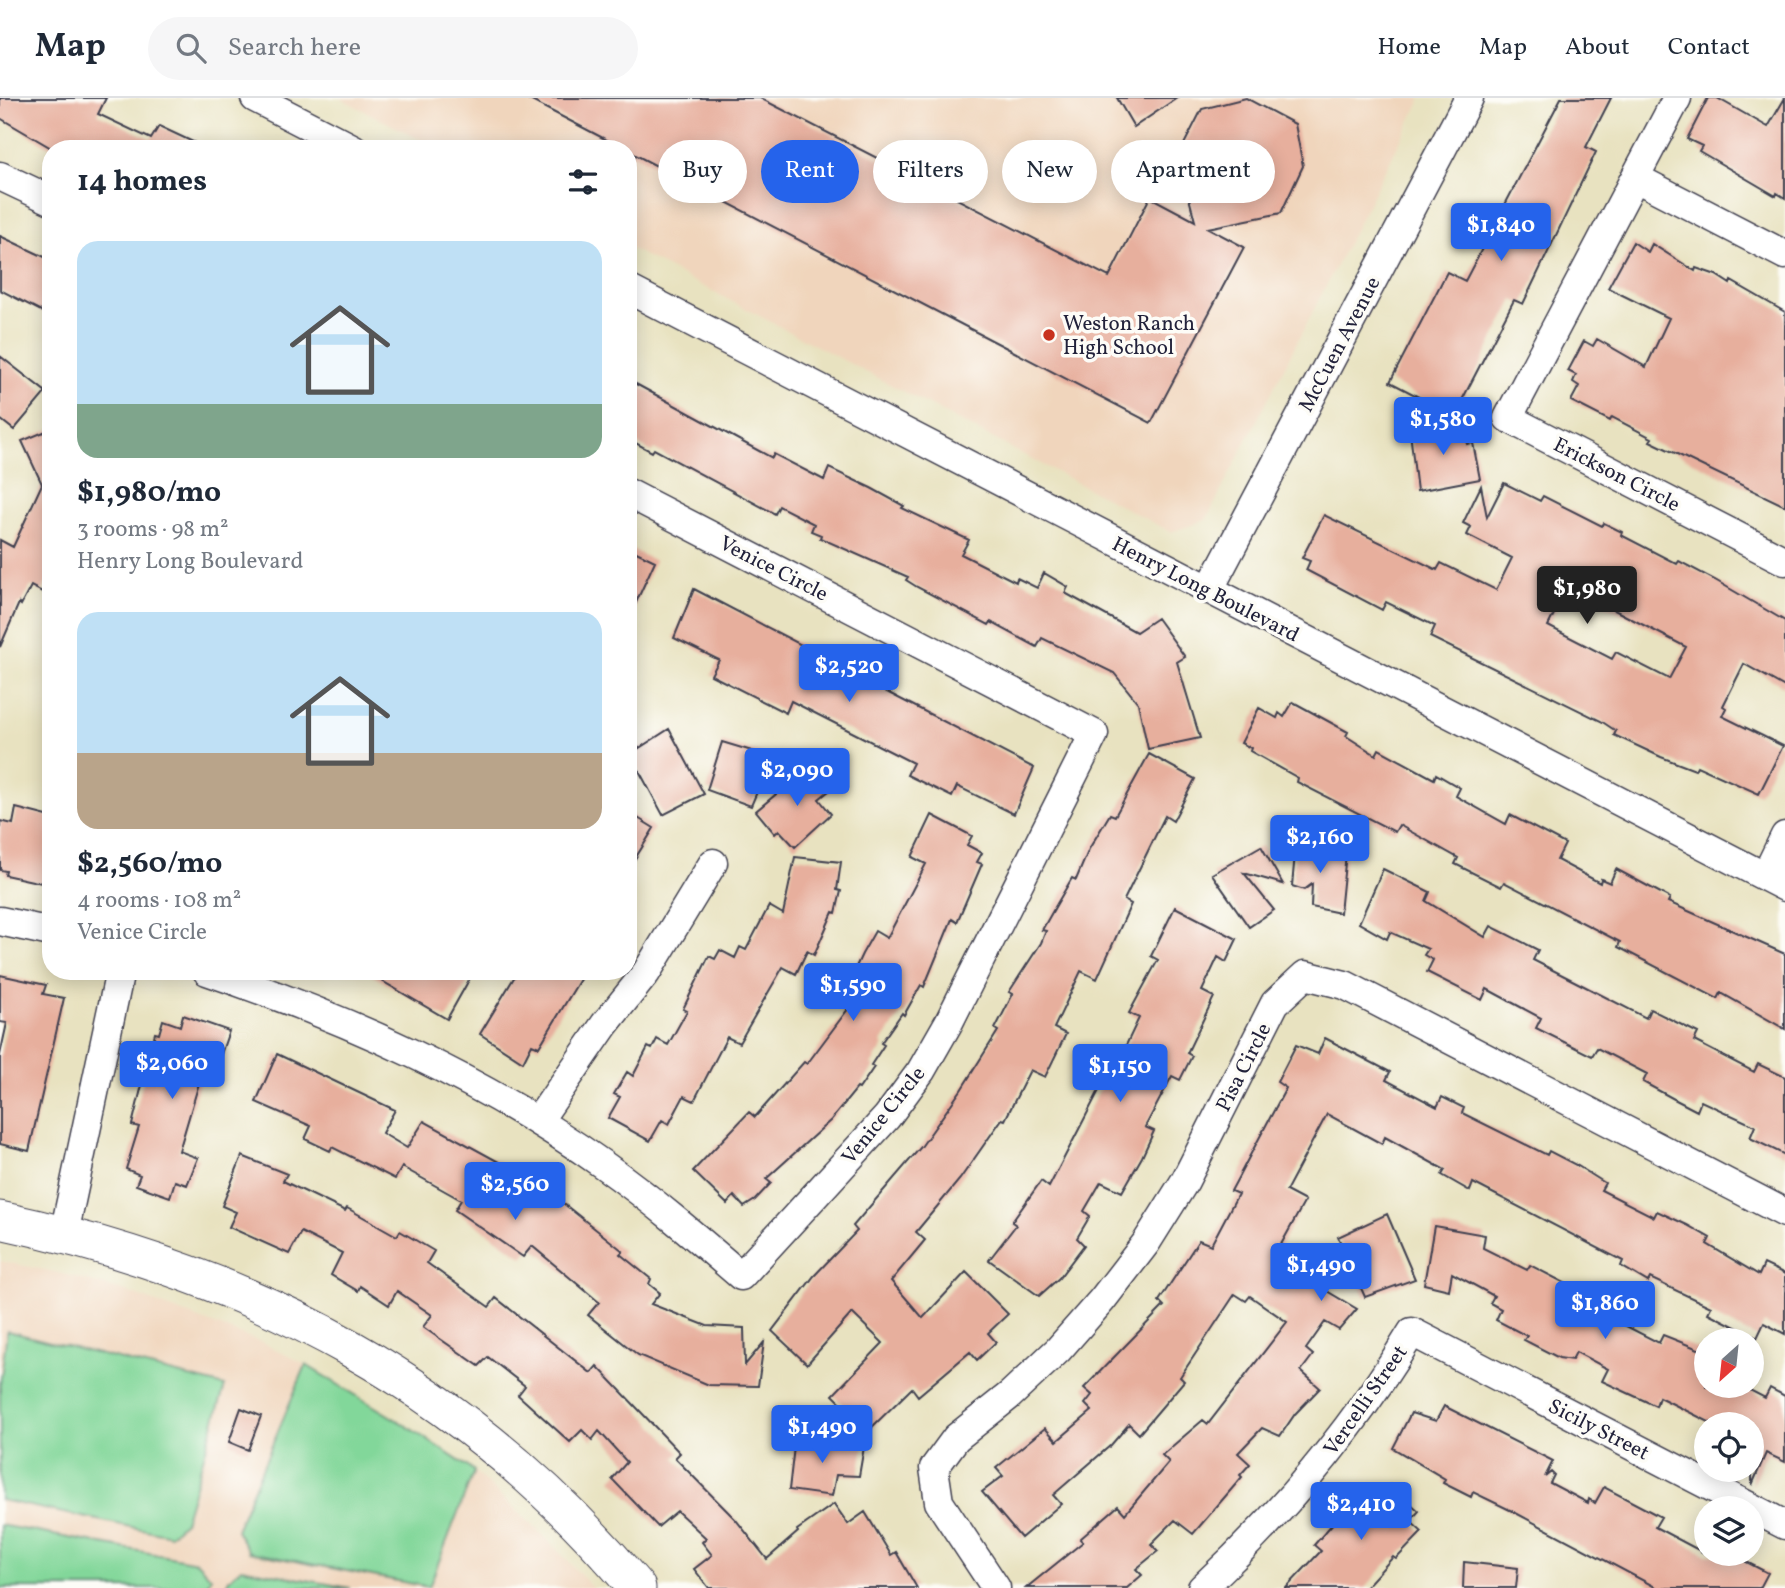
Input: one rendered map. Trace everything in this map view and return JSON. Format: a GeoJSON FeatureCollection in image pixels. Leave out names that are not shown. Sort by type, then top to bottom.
{"type":"FeatureCollection","features":[{"type":"Feature","properties":{"kind":"street"},"geometry":{"type":"LineString","coordinates":[[255,98],[337,140]]}},
{"type":"Feature","properties":{"kind":"street","name":"McCuen Avenue"},"geometry":{"type":"LineString","coordinates":[[1209,590],[1469,98]]}},
{"type":"Feature","properties":{"kind":"street","name":"Erickson Circle"},"geometry":{"type":"LineString","coordinates":[[1677,98],[1508,418],[1785,561]]}},
{"type":"Feature","properties":{"kind":"street"},"geometry":{"type":"LineString","coordinates":[[0,176],[42,196]]}},
{"type":"Feature","properties":{"kind":"street"},"geometry":{"type":"LineString","coordinates":[[1636,178],[1785,255]]}},
{"type":"Feature","properties":{"kind":"street","name":"Henry Long Boulevard"},"geometry":{"type":"LineString","coordinates":[[637,294],[1775,882]]}},
{"type":"Feature","properties":{"kind":"street","name":"Venice Circle"},"geometry":{"type":"LineString","coordinates":[[234,980],[363,1029],[439,1065],[538,1122],[625,1181],[741,1276],[887,1117],[921,1071],[949,1022],[1094,734],[637,498]]}},
{"type":"Feature","properties":{"kind":"street"},"geometry":{"type":"LineString","coordinates":[[1775,882],[1785,836]]}},
{"type":"Feature","properties":{"kind":"street"},"geometry":{"type":"LineString","coordinates":[[538,1122],[605,1024],[646,973],[713,863]]}},
{"type":"Feature","properties":{"kind":"street"},"geometry":{"type":"LineString","coordinates":[[0,921],[42,930]]}},
{"type":"Feature","properties":{"kind":"street","name":"Pisa Circle"},"geometry":{"type":"LineString","coordinates":[[996,1588],[939,1502],[934,1468],[956,1438],[1010,1395],[1058,1350],[1139,1252],[1185,1181],[1275,1003],[1305,975],[1345,985],[1785,1213]]}},
{"type":"Feature","properties":{"kind":"street"},"geometry":{"type":"LineString","coordinates":[[65,1234],[118,980]]}},
{"type":"Feature","properties":{"kind":"street"},"geometry":{"type":"LineString","coordinates":[[0,1220],[65,1234],[197,1275],[324,1333],[392,1373],[508,1457],[565,1510],[637,1588]]}},
{"type":"Feature","properties":{"kind":"street","name":"Sicily Street"},"geometry":{"type":"LineString","coordinates":[[1412,1332],[1785,1525]]}},
{"type":"Feature","properties":{"kind":"street","name":"Vercelli Street"},"geometry":{"type":"LineString","coordinates":[[1202,1588],[1300,1489],[1351,1424],[1412,1332]]}},
{"type":"Feature","properties":{"kind":"shaded area","name":"Weston Ranch High School"},"geometry":{"type":"Polygon","coordinates":[[[340,98],[1422,98],[1206,520],[1171,532],[637,252],[637,140],[421,140],[340,98]]]}},
{"type":"Feature","properties":{"kind":"shaded area"},"geometry":{"type":"Polygon","coordinates":[[[0,1261],[59,1273],[130,1293],[261,1342],[306,1365],[474,1471],[545,1537],[593,1588],[0,1588],[0,1261]]]}},
{"type":"Feature","properties":{"kind":"green space"},"geometry":{"type":"Polygon","coordinates":[[[7,1331],[225,1386],[184,1522],[170,1535],[0,1500],[0,1385],[7,1331]]]}},
{"type":"Feature","properties":{"kind":"green space"},"geometry":{"type":"Polygon","coordinates":[[[306,1365],[474,1471],[429,1587],[249,1552],[236,1530],[306,1365]]]}},
{"type":"Feature","properties":{"kind":"green space"},"geometry":{"type":"Polygon","coordinates":[[[0,1525],[197,1562],[211,1577],[206,1588],[0,1588],[0,1525]]]}},
{"type":"Feature","properties":{"kind":"green space"},"geometry":{"type":"Polygon","coordinates":[[[241,1568],[350,1588],[225,1588],[229,1579],[241,1568]]]}},
{"type":"Feature","properties":{"kind":"building"},"geometry":{"type":"Polygon","coordinates":[[[0,98],[106,98],[98,114],[151,139],[159,126],[189,140],[42,140],[42,143],[0,118],[0,98]]]}},
{"type":"Feature","properties":{"kind":"building"},"geometry":{"type":"Polygon","coordinates":[[[526,98],[760,98],[842,140],[761,140],[761,203],[859,203],[859,149],[873,156],[873,203],[965,203],[1109,277],[1147,203],[1161,203],[1195,221],[1190,203],[1275,203],[1275,140],[1186,140],[1202,109],[1246,98],[1295,124],[1303,166],[1281,213],[1208,228],[1244,247],[1151,423],[728,203],[747,203],[747,140],[658,140],[658,167],[637,156],[637,140],[607,140],[526,98]]]}},
{"type":"Feature","properties":{"kind":"building"},"geometry":{"type":"Polygon","coordinates":[[[1117,98],[1177,98],[1134,127],[1117,98]]]}},
{"type":"Feature","properties":{"kind":"building"},"geometry":{"type":"Polygon","coordinates":[[[1561,98],[1611,98],[1586,147],[1596,152],[1523,304],[1514,300],[1460,404],[1463,420],[1390,382],[1447,272],[1465,281],[1561,98]]]}},
{"type":"Feature","properties":{"kind":"building"},"geometry":{"type":"Polygon","coordinates":[[[1708,98],[1717,98],[1768,127],[1785,98],[1785,198],[1777,193],[1776,196],[1699,151],[1702,146],[1687,139],[1708,98]]]}},
{"type":"Feature","properties":{"kind":"building"},"geometry":{"type":"Polygon","coordinates":[[[0,236],[42,256],[42,311],[0,290],[0,236]]]}},
{"type":"Feature","properties":{"kind":"building"},"geometry":{"type":"Polygon","coordinates":[[[1633,242],[1648,252],[1652,244],[1695,271],[1696,268],[1716,275],[1730,284],[1731,281],[1785,312],[1785,506],[1650,441],[1652,438],[1612,417],[1610,421],[1571,401],[1579,386],[1573,382],[1576,375],[1568,371],[1584,341],[1593,346],[1597,339],[1646,367],[1669,318],[1608,288],[1633,242]]]}},
{"type":"Feature","properties":{"kind":"building"},"geometry":{"type":"Polygon","coordinates":[[[0,356],[42,389],[42,397],[14,430],[0,419],[0,356]]]}},
{"type":"Feature","properties":{"kind":"building"},"geometry":{"type":"Polygon","coordinates":[[[637,385],[772,458],[774,454],[824,480],[829,468],[871,488],[904,506],[902,508],[969,540],[961,554],[1016,582],[1017,578],[1037,588],[1044,573],[1068,587],[1065,593],[1136,632],[1157,618],[1185,657],[1177,662],[1200,738],[1148,749],[1138,703],[1114,673],[1042,638],[1037,647],[991,622],[989,625],[917,587],[906,580],[908,577],[820,538],[821,535],[811,531],[814,524],[779,506],[775,514],[654,449],[652,452],[637,444],[637,385]]]}},
{"type":"Feature","properties":{"kind":"building"},"geometry":{"type":"Polygon","coordinates":[[[1463,422],[1467,444],[1473,443],[1480,479],[1417,491],[1410,432],[1463,422]]]}},
{"type":"Feature","properties":{"kind":"building"},"geometry":{"type":"Polygon","coordinates":[[[42,433],[42,484],[22,441],[42,433]]]}},
{"type":"Feature","properties":{"kind":"building"},"geometry":{"type":"Polygon","coordinates":[[[1504,483],[1540,501],[1543,496],[1602,526],[1604,523],[1622,532],[1621,535],[1677,564],[1679,561],[1785,621],[1785,687],[1744,664],[1723,706],[1726,708],[1722,716],[1783,746],[1759,794],[1697,766],[1695,770],[1661,757],[1614,735],[1616,731],[1601,721],[1430,637],[1435,626],[1386,602],[1382,610],[1306,570],[1310,561],[1302,558],[1324,515],[1437,570],[1441,563],[1496,590],[1512,558],[1467,535],[1471,527],[1463,523],[1481,486],[1487,517],[1504,483]],[[1568,586],[1548,626],[1612,659],[1616,652],[1669,679],[1686,647],[1568,586]]]}},
{"type":"Feature","properties":{"kind":"building"},"geometry":{"type":"Polygon","coordinates":[[[42,484],[42,592],[31,586],[21,605],[19,603],[0,647],[0,540],[13,547],[42,484]]]}},
{"type":"Feature","properties":{"kind":"building"},"geometry":{"type":"Polygon","coordinates":[[[637,552],[655,561],[637,600],[637,552]]]}},
{"type":"Feature","properties":{"kind":"building"},"geometry":{"type":"Polygon","coordinates":[[[694,589],[813,651],[811,655],[883,686],[881,689],[1034,768],[1014,814],[957,786],[952,797],[907,775],[913,763],[791,701],[786,713],[711,675],[719,660],[674,638],[694,589]]]}},
{"type":"Feature","properties":{"kind":"building"},"geometry":{"type":"Polygon","coordinates":[[[1293,702],[1348,732],[1346,736],[1376,755],[1379,749],[1434,779],[1436,774],[1460,788],[1456,796],[1506,824],[1510,815],[1565,844],[1557,860],[1600,883],[1601,879],[1610,883],[1616,869],[1670,898],[1668,902],[1785,954],[1785,1029],[1721,993],[1718,999],[1618,947],[1620,942],[1504,882],[1501,887],[1455,864],[1458,858],[1399,825],[1395,832],[1297,782],[1298,778],[1250,751],[1251,748],[1241,743],[1259,708],[1277,718],[1279,713],[1284,717],[1293,702]]]}},
{"type":"Feature","properties":{"kind":"building"},"geometry":{"type":"Polygon","coordinates":[[[669,729],[704,794],[663,815],[637,767],[637,750],[669,729]]]}},
{"type":"Feature","properties":{"kind":"building"},"geometry":{"type":"Polygon","coordinates":[[[722,742],[772,757],[751,806],[707,790],[722,742]]]}},
{"type":"Feature","properties":{"kind":"building"},"geometry":{"type":"Polygon","coordinates":[[[1149,754],[1195,779],[1173,821],[1165,816],[1124,900],[1131,904],[1097,979],[1081,971],[1054,1028],[1066,1034],[1045,1077],[1030,1070],[1005,1120],[1002,1119],[960,1179],[916,1232],[925,1240],[891,1281],[923,1318],[966,1272],[1008,1314],[988,1333],[996,1342],[977,1360],[970,1352],[918,1396],[912,1388],[869,1430],[833,1395],[883,1343],[852,1313],[807,1364],[772,1331],[814,1276],[857,1231],[853,1226],[921,1147],[961,1090],[998,1031],[995,1029],[1013,994],[1009,992],[1041,943],[1046,931],[1042,930],[1072,878],[1076,880],[1089,849],[1110,814],[1115,816],[1149,754]]]}},
{"type":"Feature","properties":{"kind":"building"},"geometry":{"type":"Polygon","coordinates":[[[810,766],[830,790],[819,799],[831,814],[795,847],[779,830],[775,834],[756,811],[810,766]]]}},
{"type":"Feature","properties":{"kind":"building"},"geometry":{"type":"Polygon","coordinates":[[[16,808],[42,815],[42,883],[5,875],[6,871],[0,870],[0,821],[13,824],[16,808]]]}},
{"type":"Feature","properties":{"kind":"building"},"geometry":{"type":"Polygon","coordinates":[[[932,815],[972,836],[967,845],[982,853],[977,862],[982,864],[957,922],[952,919],[924,987],[921,985],[904,1015],[902,1013],[881,1043],[884,1045],[871,1065],[874,1067],[859,1089],[857,1088],[831,1120],[766,1179],[771,1183],[755,1200],[744,1207],[734,1196],[727,1204],[693,1171],[749,1112],[755,1117],[804,1062],[807,1064],[848,1009],[839,1003],[862,954],[875,931],[887,938],[926,864],[912,857],[932,815]]]}},
{"type":"Feature","properties":{"kind":"building"},"geometry":{"type":"Polygon","coordinates":[[[637,818],[654,828],[637,855],[637,818]]]}},
{"type":"Feature","properties":{"kind":"building"},"geometry":{"type":"Polygon","coordinates":[[[1296,843],[1346,853],[1340,913],[1311,907],[1312,884],[1304,890],[1292,886],[1296,843]]]}},
{"type":"Feature","properties":{"kind":"building"},"geometry":{"type":"Polygon","coordinates":[[[1261,846],[1283,884],[1244,873],[1274,910],[1249,927],[1212,874],[1261,846]]]}},
{"type":"Feature","properties":{"kind":"building"},"geometry":{"type":"Polygon","coordinates":[[[795,857],[841,862],[837,890],[841,891],[836,913],[833,912],[814,955],[807,951],[796,974],[783,967],[739,1043],[727,1037],[694,1101],[684,1096],[669,1124],[662,1120],[650,1141],[608,1118],[620,1097],[614,1094],[627,1072],[633,1076],[648,1047],[652,1049],[657,1039],[668,1045],[687,1011],[683,1009],[709,956],[715,959],[720,950],[735,958],[740,947],[746,950],[769,906],[783,914],[795,857]]]}},
{"type":"Feature","properties":{"kind":"building"},"geometry":{"type":"Polygon","coordinates":[[[1383,869],[1430,892],[1426,901],[1485,937],[1491,926],[1538,950],[1533,960],[1646,1018],[1650,1009],[1698,1033],[1694,1041],[1754,1072],[1758,1064],[1785,1077],[1785,1155],[1750,1138],[1755,1126],[1701,1101],[1697,1111],[1643,1082],[1647,1074],[1597,1048],[1592,1056],[1536,1028],[1541,1018],[1487,989],[1482,1000],[1427,972],[1433,960],[1424,955],[1428,949],[1390,932],[1387,939],[1359,923],[1383,869]]]}},
{"type":"Feature","properties":{"kind":"building"},"geometry":{"type":"Polygon","coordinates":[[[1175,907],[1237,939],[1226,962],[1218,957],[1202,991],[1214,997],[1187,1053],[1192,1056],[1180,1080],[1172,1076],[1145,1127],[1154,1131],[1142,1157],[1122,1192],[1101,1182],[1084,1211],[1090,1216],[1077,1238],[1084,1245],[1059,1278],[1039,1296],[989,1260],[1016,1225],[1012,1222],[1041,1181],[1049,1187],[1106,1077],[1110,1079],[1139,1018],[1129,1013],[1158,960],[1151,956],[1175,907]]]}},
{"type":"Feature","properties":{"kind":"building"},"geometry":{"type":"Polygon","coordinates":[[[0,975],[46,985],[43,994],[64,998],[29,1151],[0,1144],[0,1055],[7,1023],[0,1022],[0,975]]]}},
{"type":"Feature","properties":{"kind":"building"},"geometry":{"type":"Polygon","coordinates":[[[380,980],[469,980],[447,1019],[380,980]]]}},
{"type":"Feature","properties":{"kind":"building"},"geometry":{"type":"Polygon","coordinates":[[[513,980],[580,980],[539,1047],[532,1044],[523,1062],[480,1034],[513,980]]]}},
{"type":"Feature","properties":{"kind":"building"},"geometry":{"type":"Polygon","coordinates":[[[183,1015],[229,1031],[213,1077],[202,1073],[179,1151],[198,1158],[187,1185],[175,1181],[170,1197],[136,1185],[140,1175],[126,1169],[139,1127],[132,1125],[155,1033],[159,1034],[163,1020],[180,1026],[183,1015]]]}},
{"type":"Feature","properties":{"kind":"building"},"geometry":{"type":"Polygon","coordinates":[[[1325,1038],[1390,1072],[1386,1080],[1437,1107],[1442,1097],[1464,1108],[1462,1113],[1547,1155],[1549,1151],[1578,1166],[1605,1183],[1601,1190],[1654,1217],[1657,1211],[1687,1225],[1710,1238],[1707,1244],[1759,1275],[1764,1264],[1785,1274],[1785,1334],[1764,1323],[1762,1328],[1737,1328],[1708,1313],[1711,1307],[1650,1278],[1648,1282],[1621,1266],[1623,1261],[1473,1183],[1470,1191],[1442,1175],[1445,1170],[1385,1137],[1382,1144],[1327,1114],[1286,1191],[1305,1201],[1273,1259],[1357,1309],[1339,1330],[1325,1322],[1306,1349],[1313,1355],[1301,1371],[1320,1388],[1295,1414],[1280,1436],[1262,1428],[1238,1453],[1250,1464],[1240,1475],[1242,1477],[1193,1534],[1175,1520],[1151,1544],[1158,1551],[1136,1569],[1142,1575],[1127,1588],[1026,1588],[1083,1542],[1080,1539],[1118,1506],[1125,1514],[1169,1462],[1162,1455],[1203,1420],[1208,1424],[1287,1322],[1250,1296],[1246,1301],[1235,1294],[1180,1377],[1184,1381],[1139,1434],[1129,1424],[1111,1445],[1053,1495],[1061,1504],[1021,1538],[982,1492],[1003,1476],[996,1468],[1045,1428],[1057,1441],[1092,1411],[1085,1404],[1092,1395],[1084,1388],[1164,1306],[1159,1301],[1199,1240],[1211,1245],[1238,1194],[1231,1191],[1286,1088],[1277,1082],[1296,1045],[1318,1054],[1325,1038]]]}},
{"type":"Feature","properties":{"kind":"building"},"geometry":{"type":"Polygon","coordinates":[[[277,1054],[395,1110],[382,1133],[407,1148],[424,1121],[539,1184],[623,1251],[620,1254],[651,1279],[649,1284],[660,1293],[651,1304],[707,1326],[744,1328],[745,1365],[764,1342],[758,1386],[709,1385],[638,1355],[588,1315],[599,1302],[532,1246],[523,1257],[455,1210],[461,1200],[402,1167],[395,1179],[332,1147],[330,1151],[305,1139],[311,1126],[256,1102],[277,1054]]]}},
{"type":"Feature","properties":{"kind":"building"},"geometry":{"type":"Polygon","coordinates":[[[242,1156],[287,1174],[283,1181],[345,1211],[347,1208],[397,1236],[400,1231],[434,1251],[427,1263],[489,1307],[496,1298],[591,1373],[597,1366],[680,1453],[675,1458],[736,1520],[767,1559],[798,1532],[797,1530],[834,1504],[848,1524],[865,1512],[891,1555],[896,1552],[917,1588],[709,1588],[694,1569],[712,1555],[702,1542],[706,1538],[677,1511],[658,1527],[612,1479],[627,1462],[599,1431],[592,1440],[582,1430],[570,1442],[518,1395],[525,1386],[488,1357],[479,1366],[423,1327],[432,1315],[397,1291],[389,1305],[360,1286],[358,1291],[331,1275],[342,1253],[301,1232],[289,1254],[229,1227],[236,1212],[222,1206],[242,1156]]]}},
{"type":"Feature","properties":{"kind":"building"},"geometry":{"type":"Polygon","coordinates":[[[1387,1214],[1415,1279],[1365,1297],[1338,1237],[1387,1214]]]}},
{"type":"Feature","properties":{"kind":"building"},"geometry":{"type":"Polygon","coordinates":[[[1434,1226],[1485,1235],[1483,1248],[1527,1270],[1530,1265],[1586,1294],[1581,1303],[1659,1343],[1663,1335],[1694,1347],[1694,1398],[1765,1398],[1770,1388],[1785,1396],[1785,1462],[1766,1453],[1764,1458],[1764,1412],[1694,1412],[1694,1414],[1659,1397],[1656,1406],[1602,1381],[1608,1369],[1576,1352],[1572,1360],[1559,1358],[1524,1340],[1527,1336],[1496,1320],[1501,1309],[1490,1303],[1494,1296],[1452,1273],[1449,1290],[1424,1284],[1434,1226]]]}},
{"type":"Feature","properties":{"kind":"building"},"geometry":{"type":"Polygon","coordinates":[[[1444,1406],[1553,1461],[1545,1477],[1551,1472],[1554,1475],[1550,1483],[1588,1503],[1589,1499],[1595,1503],[1604,1487],[1661,1517],[1655,1527],[1694,1548],[1694,1566],[1754,1566],[1768,1573],[1760,1588],[1657,1588],[1512,1511],[1473,1492],[1471,1497],[1443,1483],[1445,1479],[1393,1448],[1411,1413],[1436,1421],[1444,1406]]]}},
{"type":"Feature","properties":{"kind":"building"},"geometry":{"type":"Polygon","coordinates":[[[241,1408],[261,1416],[248,1450],[229,1442],[241,1408]]]}},
{"type":"Feature","properties":{"kind":"building"},"geometry":{"type":"Polygon","coordinates":[[[795,1438],[864,1447],[859,1476],[836,1475],[832,1496],[789,1490],[795,1438]]]}},
{"type":"Feature","properties":{"kind":"building"},"geometry":{"type":"Polygon","coordinates":[[[1390,1485],[1419,1511],[1410,1521],[1422,1532],[1396,1559],[1393,1557],[1365,1588],[1286,1588],[1321,1551],[1314,1545],[1362,1490],[1376,1499],[1390,1485]]]}},
{"type":"Feature","properties":{"kind":"building"},"geometry":{"type":"Polygon","coordinates":[[[1464,1562],[1518,1568],[1516,1588],[1463,1588],[1464,1562]]]}},
{"type":"Feature","properties":{"kind":"place","name":"Weston Ranch High School"},"geometry":{"type":"Point","coordinates":[1049,335]}}]}
